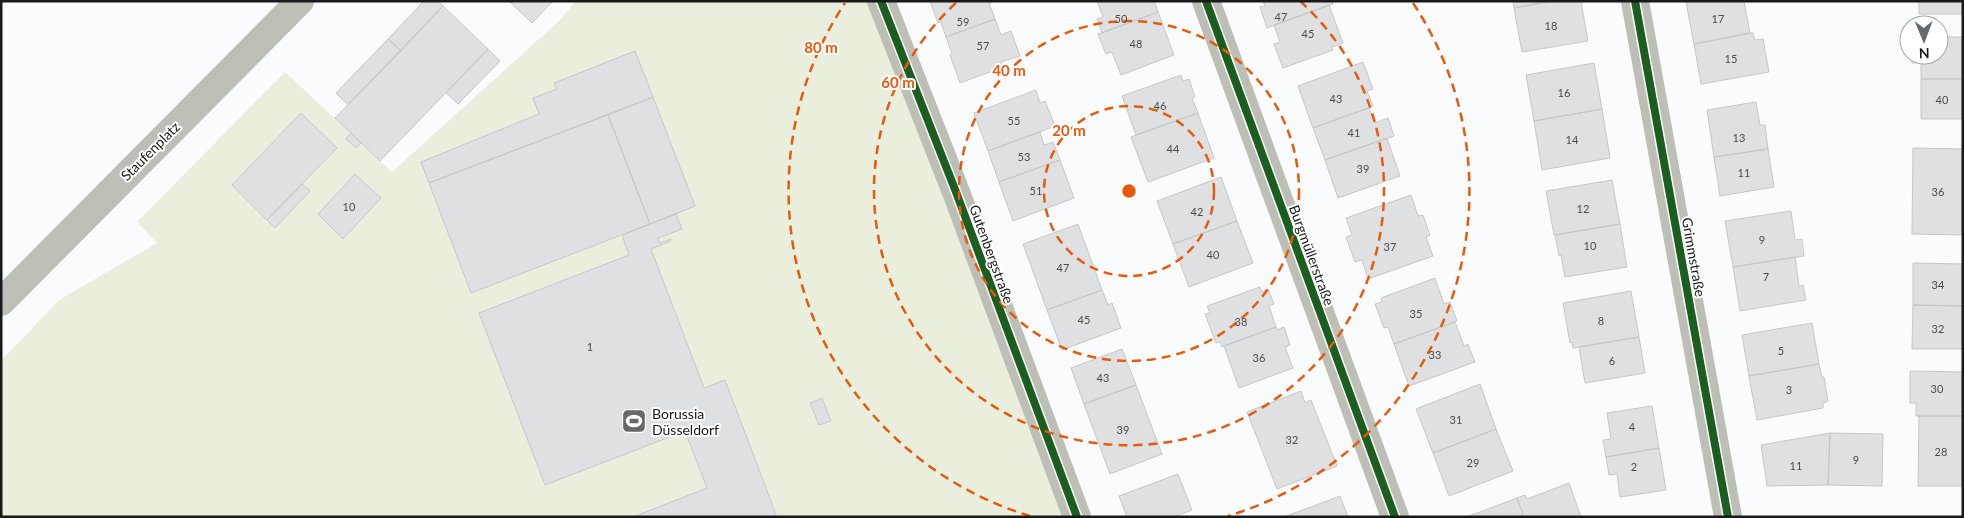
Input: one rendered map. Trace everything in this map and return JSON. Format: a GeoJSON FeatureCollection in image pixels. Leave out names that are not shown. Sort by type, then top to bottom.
{"type":"FeatureCollection","features":[{"type":"Feature","properties":{"kind":"street","name":"Staufenplatz"},"geometry":{"type":"LineString","coordinates":[[1,302],[300,1]]}},
{"type":"Feature","properties":{"kind":"street","name":"Gutenbergstraße"},"geometry":{"type":"LineString","coordinates":[[881,1],[956,192],[1077,517]]}},
{"type":"Feature","properties":{"kind":"street","name":"Burgmüllerstraße"},"geometry":{"type":"LineString","coordinates":[[1206,1],[1395,517]]}},
{"type":"Feature","properties":{"kind":"street","name":"Grimmstraße"},"geometry":{"type":"LineString","coordinates":[[1635,1],[1728,517]]}},
{"type":"Feature","properties":{"kind":"green space"},"geometry":{"type":"Polygon","coordinates":[[[576,1],[870,1],[1063,517],[1,517],[1,361],[59,300],[157,243],[137,222],[285,72],[392,172],[560,20],[576,1]]]}},
{"type":"Feature","properties":{"kind":"building"},"geometry":{"type":"Polygon","coordinates":[[[424,1],[438,1],[443,6],[401,51],[388,39],[424,1]]]}},
{"type":"Feature","properties":{"kind":"building"},"geometry":{"type":"Polygon","coordinates":[[[509,1],[553,1],[532,23],[509,1]]]}},
{"type":"Feature","properties":{"kind":"building"},"geometry":{"type":"Polygon","coordinates":[[[930,1],[994,1],[989,3],[995,19],[946,37],[941,22],[938,23],[930,1]]]}},
{"type":"Feature","properties":{"kind":"building"},"geometry":{"type":"Polygon","coordinates":[[[1097,1],[1154,1],[1158,12],[1102,33],[1097,19],[1103,17],[1097,1]]]}},
{"type":"Feature","properties":{"kind":"building"},"geometry":{"type":"Polygon","coordinates":[[[1263,1],[1332,1],[1333,4],[1267,28],[1260,7],[1265,6],[1263,1]]]}},
{"type":"Feature","properties":{"kind":"building"},"geometry":{"type":"Polygon","coordinates":[[[1513,1],[1552,1],[1514,8],[1513,1]]]}},
{"type":"Feature","properties":{"kind":"building"},"geometry":{"type":"Polygon","coordinates":[[[1552,1],[1581,1],[1588,41],[1522,52],[1514,8],[1552,1]]]}},
{"type":"Feature","properties":{"kind":"building"},"geometry":{"type":"Polygon","coordinates":[[[1744,1],[1750,33],[1694,44],[1686,2],[1744,1]]]}},
{"type":"Feature","properties":{"kind":"building"},"geometry":{"type":"Polygon","coordinates":[[[1919,1],[1963,1],[1963,14],[1919,14],[1919,1]]]}},
{"type":"Feature","properties":{"kind":"building"},"geometry":{"type":"Polygon","coordinates":[[[1329,5],[1343,43],[1332,47],[1333,50],[1283,68],[1274,44],[1280,42],[1274,25],[1329,5]]]}},
{"type":"Feature","properties":{"kind":"building"},"geometry":{"type":"Polygon","coordinates":[[[443,6],[488,49],[380,161],[335,118],[443,6]]]}},
{"type":"Feature","properties":{"kind":"building"},"geometry":{"type":"Polygon","coordinates":[[[1158,12],[1174,55],[1121,75],[1112,52],[1106,54],[1098,34],[1158,12]]]}},
{"type":"Feature","properties":{"kind":"building"},"geometry":{"type":"Polygon","coordinates":[[[995,19],[1001,35],[1011,31],[1020,56],[1001,62],[1003,67],[960,83],[946,37],[995,19]]]}},
{"type":"Feature","properties":{"kind":"building"},"geometry":{"type":"Polygon","coordinates":[[[1753,33],[1755,40],[1763,39],[1769,72],[1701,84],[1694,44],[1753,33]]]}},
{"type":"Feature","properties":{"kind":"building"},"geometry":{"type":"Polygon","coordinates":[[[1949,37],[1963,37],[1963,79],[1921,79],[1921,65],[1949,65],[1949,37]]]}},
{"type":"Feature","properties":{"kind":"building"},"geometry":{"type":"Polygon","coordinates":[[[388,39],[401,51],[348,105],[336,93],[388,39]]]}},
{"type":"Feature","properties":{"kind":"building"},"geometry":{"type":"Polygon","coordinates":[[[488,49],[500,61],[458,104],[446,93],[488,49]]]}},
{"type":"Feature","properties":{"kind":"building"},"geometry":{"type":"Polygon","coordinates":[[[635,51],[653,97],[429,183],[421,162],[539,114],[533,98],[557,89],[554,83],[635,51]]]}},
{"type":"Feature","properties":{"kind":"building"},"geometry":{"type":"Polygon","coordinates":[[[1363,62],[1373,89],[1367,91],[1373,106],[1313,128],[1298,86],[1363,62]]]}},
{"type":"Feature","properties":{"kind":"building"},"geometry":{"type":"Polygon","coordinates":[[[1594,63],[1602,109],[1534,121],[1526,75],[1594,63]]]}},
{"type":"Feature","properties":{"kind":"building"},"geometry":{"type":"Polygon","coordinates":[[[1181,75],[1183,81],[1189,79],[1195,97],[1192,98],[1198,113],[1136,135],[1122,96],[1181,75]]]}},
{"type":"Feature","properties":{"kind":"building"},"geometry":{"type":"Polygon","coordinates":[[[1921,79],[1963,79],[1963,119],[1921,119],[1921,79]]]}},
{"type":"Feature","properties":{"kind":"building"},"geometry":{"type":"Polygon","coordinates":[[[1036,90],[1040,103],[1045,101],[1055,126],[988,151],[974,113],[1036,90]]]}},
{"type":"Feature","properties":{"kind":"building"},"geometry":{"type":"Polygon","coordinates":[[[653,97],[695,206],[650,224],[608,115],[653,97]]]}},
{"type":"Feature","properties":{"kind":"building"},"geometry":{"type":"Polygon","coordinates":[[[1756,102],[1760,125],[1765,125],[1768,149],[1714,157],[1707,110],[1756,102]]]}},
{"type":"Feature","properties":{"kind":"building"},"geometry":{"type":"Polygon","coordinates":[[[1369,108],[1375,123],[1388,118],[1394,136],[1325,160],[1313,128],[1369,108]]]}},
{"type":"Feature","properties":{"kind":"building"},"geometry":{"type":"Polygon","coordinates":[[[1602,109],[1610,158],[1542,170],[1534,121],[1602,109]]]}},
{"type":"Feature","properties":{"kind":"building"},"geometry":{"type":"Polygon","coordinates":[[[301,113],[337,148],[267,220],[232,185],[301,113]]]}},
{"type":"Feature","properties":{"kind":"building"},"geometry":{"type":"Polygon","coordinates":[[[1198,113],[1214,158],[1148,182],[1131,137],[1198,113]]]}},
{"type":"Feature","properties":{"kind":"building"},"geometry":{"type":"Polygon","coordinates":[[[608,115],[650,224],[471,293],[429,183],[608,115]]]}},
{"type":"Feature","properties":{"kind":"building"},"geometry":{"type":"Polygon","coordinates":[[[1040,132],[1044,145],[1053,142],[1060,160],[999,182],[988,151],[1040,132]]]}},
{"type":"Feature","properties":{"kind":"building"},"geometry":{"type":"Polygon","coordinates":[[[351,133],[361,143],[356,148],[346,139],[351,133]]]}},
{"type":"Feature","properties":{"kind":"building"},"geometry":{"type":"Polygon","coordinates":[[[1387,138],[1400,176],[1338,198],[1325,160],[1387,138]]]}},
{"type":"Feature","properties":{"kind":"building"},"geometry":{"type":"Polygon","coordinates":[[[1913,148],[1963,149],[1963,235],[1912,234],[1913,148]]]}},
{"type":"Feature","properties":{"kind":"building"},"geometry":{"type":"Polygon","coordinates":[[[1768,149],[1774,187],[1720,196],[1714,157],[1768,149]]]}},
{"type":"Feature","properties":{"kind":"building"},"geometry":{"type":"Polygon","coordinates":[[[1060,160],[1074,198],[1013,221],[999,182],[1060,160]]]}},
{"type":"Feature","properties":{"kind":"building"},"geometry":{"type":"Polygon","coordinates":[[[355,174],[381,198],[343,239],[318,214],[355,174]]]}},
{"type":"Feature","properties":{"kind":"building"},"geometry":{"type":"Polygon","coordinates":[[[1221,177],[1237,221],[1173,244],[1157,201],[1221,177]]]}},
{"type":"Feature","properties":{"kind":"building"},"geometry":{"type":"Polygon","coordinates":[[[1612,180],[1620,224],[1554,235],[1546,191],[1612,180]]]}},
{"type":"Feature","properties":{"kind":"building"},"geometry":{"type":"Polygon","coordinates":[[[302,184],[310,191],[275,228],[267,220],[302,184]]]}},
{"type":"Feature","properties":{"kind":"building"},"geometry":{"type":"Polygon","coordinates":[[[1411,195],[1418,216],[1423,215],[1430,235],[1426,237],[1433,256],[1368,279],[1362,260],[1355,262],[1346,237],[1352,235],[1346,218],[1411,195]]]}},
{"type":"Feature","properties":{"kind":"building"},"geometry":{"type":"Polygon","coordinates":[[[1791,211],[1795,240],[1802,239],[1804,256],[1733,267],[1725,221],[1791,211]]]}},
{"type":"Feature","properties":{"kind":"building"},"geometry":{"type":"Polygon","coordinates":[[[676,214],[682,229],[658,238],[660,243],[671,239],[671,241],[651,249],[704,388],[725,380],[777,517],[633,517],[707,488],[685,431],[545,485],[479,313],[629,255],[622,235],[676,214]]]}},
{"type":"Feature","properties":{"kind":"building"},"geometry":{"type":"Polygon","coordinates":[[[1237,221],[1253,263],[1189,287],[1173,244],[1237,221]]]}},
{"type":"Feature","properties":{"kind":"building"},"geometry":{"type":"Polygon","coordinates":[[[1078,224],[1102,290],[1047,310],[1023,244],[1078,224]]]}},
{"type":"Feature","properties":{"kind":"building"},"geometry":{"type":"Polygon","coordinates":[[[1620,224],[1627,267],[1565,277],[1555,235],[1620,224]]]}},
{"type":"Feature","properties":{"kind":"building"},"geometry":{"type":"Polygon","coordinates":[[[1795,257],[1799,286],[1803,285],[1806,300],[1740,311],[1733,267],[1795,257]]]}},
{"type":"Feature","properties":{"kind":"building"},"geometry":{"type":"Polygon","coordinates":[[[1913,263],[1963,264],[1963,306],[1913,305],[1913,263]]]}},
{"type":"Feature","properties":{"kind":"building"},"geometry":{"type":"Polygon","coordinates":[[[1435,278],[1444,304],[1450,302],[1457,321],[1394,344],[1388,327],[1384,328],[1375,304],[1382,302],[1381,298],[1435,278]]]}},
{"type":"Feature","properties":{"kind":"building"},"geometry":{"type":"Polygon","coordinates":[[[1260,287],[1262,292],[1268,289],[1274,304],[1269,306],[1276,327],[1222,347],[1220,342],[1216,343],[1205,314],[1210,313],[1207,306],[1260,287]]]}},
{"type":"Feature","properties":{"kind":"building"},"geometry":{"type":"Polygon","coordinates":[[[1102,290],[1108,305],[1112,303],[1121,328],[1062,350],[1047,310],[1102,290]]]}},
{"type":"Feature","properties":{"kind":"building"},"geometry":{"type":"Polygon","coordinates":[[[1631,291],[1639,337],[1573,348],[1572,342],[1570,343],[1563,303],[1631,291]]]}},
{"type":"Feature","properties":{"kind":"building"},"geometry":{"type":"Polygon","coordinates":[[[1913,305],[1963,306],[1963,349],[1912,349],[1913,305]]]}},
{"type":"Feature","properties":{"kind":"building"},"geometry":{"type":"Polygon","coordinates":[[[1455,322],[1464,346],[1468,344],[1475,362],[1409,386],[1394,344],[1455,322]]]}},
{"type":"Feature","properties":{"kind":"building"},"geometry":{"type":"Polygon","coordinates":[[[1812,323],[1819,364],[1749,376],[1742,335],[1812,323]]]}},
{"type":"Feature","properties":{"kind":"building"},"geometry":{"type":"Polygon","coordinates":[[[1276,327],[1277,330],[1284,327],[1290,345],[1285,347],[1293,368],[1239,388],[1224,346],[1276,327]]]}},
{"type":"Feature","properties":{"kind":"building"},"geometry":{"type":"Polygon","coordinates":[[[1639,337],[1645,373],[1585,383],[1579,347],[1639,337]]]}},
{"type":"Feature","properties":{"kind":"building"},"geometry":{"type":"Polygon","coordinates":[[[1122,349],[1136,385],[1084,404],[1071,368],[1122,349]]]}},
{"type":"Feature","properties":{"kind":"building"},"geometry":{"type":"Polygon","coordinates":[[[1819,364],[1822,377],[1824,377],[1828,401],[1823,403],[1823,408],[1757,420],[1749,376],[1819,364]]]}},
{"type":"Feature","properties":{"kind":"building"},"geometry":{"type":"Polygon","coordinates":[[[1910,371],[1963,372],[1963,416],[1916,416],[1916,403],[1910,403],[1910,371]]]}},
{"type":"Feature","properties":{"kind":"building"},"geometry":{"type":"Polygon","coordinates":[[[1480,384],[1496,429],[1433,453],[1416,409],[1480,384]]]}},
{"type":"Feature","properties":{"kind":"building"},"geometry":{"type":"Polygon","coordinates":[[[1136,385],[1162,454],[1110,474],[1084,404],[1136,385]]]}},
{"type":"Feature","properties":{"kind":"building"},"geometry":{"type":"Polygon","coordinates":[[[1301,391],[1305,403],[1311,400],[1337,466],[1277,489],[1247,412],[1301,391]]]}},
{"type":"Feature","properties":{"kind":"building"},"geometry":{"type":"Polygon","coordinates":[[[822,398],[831,421],[819,425],[810,403],[822,398]]]}},
{"type":"Feature","properties":{"kind":"building"},"geometry":{"type":"Polygon","coordinates":[[[1652,406],[1659,448],[1606,457],[1603,440],[1611,439],[1607,413],[1652,406]]]}},
{"type":"Feature","properties":{"kind":"building"},"geometry":{"type":"Polygon","coordinates":[[[1919,416],[1963,416],[1963,486],[1918,486],[1919,416]]]}},
{"type":"Feature","properties":{"kind":"building"},"geometry":{"type":"Polygon","coordinates":[[[1496,429],[1513,471],[1449,496],[1433,453],[1496,429]]]}},
{"type":"Feature","properties":{"kind":"building"},"geometry":{"type":"Polygon","coordinates":[[[1830,433],[1883,434],[1882,486],[1828,485],[1830,433]]]}},
{"type":"Feature","properties":{"kind":"building"},"geometry":{"type":"Polygon","coordinates":[[[1830,433],[1828,485],[1767,486],[1761,445],[1830,433]]]}},
{"type":"Feature","properties":{"kind":"building"},"geometry":{"type":"Polygon","coordinates":[[[1659,448],[1666,490],[1620,497],[1617,474],[1609,475],[1606,457],[1659,448]]]}},
{"type":"Feature","properties":{"kind":"building"},"geometry":{"type":"Polygon","coordinates":[[[1178,474],[1192,510],[1174,517],[1127,517],[1119,496],[1178,474]]]}},
{"type":"Feature","properties":{"kind":"building"},"geometry":{"type":"Polygon","coordinates":[[[1569,483],[1581,517],[1524,517],[1517,498],[1525,495],[1527,499],[1569,483]]]}},
{"type":"Feature","properties":{"kind":"building"},"geometry":{"type":"Polygon","coordinates":[[[1340,496],[1348,517],[1284,517],[1340,496]]]}},
{"type":"Feature","properties":{"kind":"building"},"geometry":{"type":"Polygon","coordinates":[[[1517,498],[1524,517],[1469,516],[1517,498]]]}},
{"type":"Feature","properties":{"kind":"cycle path"},"geometry":{"type":"LineString","coordinates":[[881,1],[956,192],[1077,517]]}},
{"type":"Feature","properties":{"kind":"cycle path"},"geometry":{"type":"LineString","coordinates":[[1206,1],[1395,517]]}},
{"type":"Feature","properties":{"kind":"cycle path"},"geometry":{"type":"LineString","coordinates":[[1635,1],[1728,517]]}},
{"type":"Feature","properties":{"kind":"place","name":"Borussia Düsseldorf"},"geometry":{"type":"Point","coordinates":[634,421]}}]}
